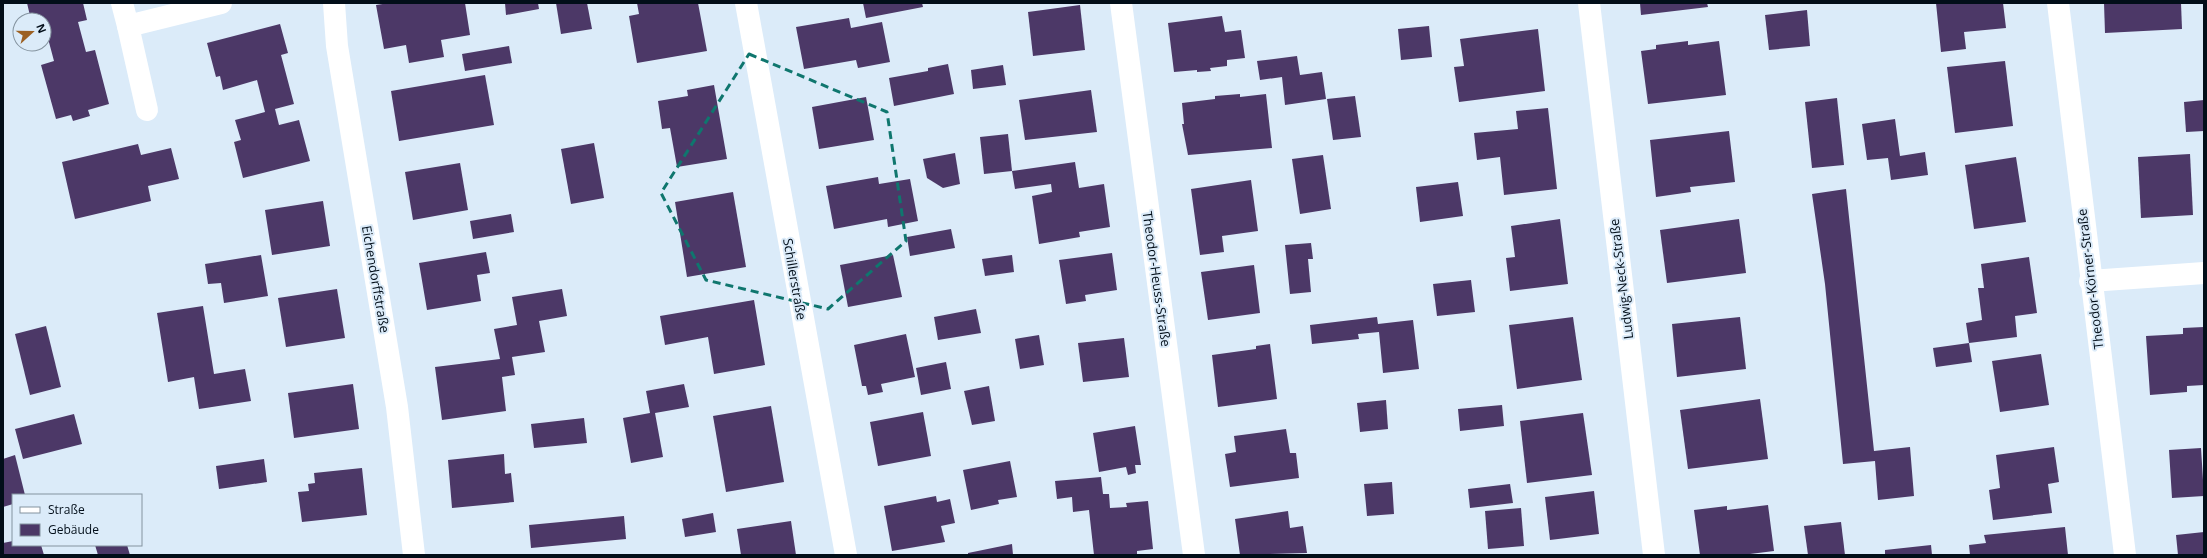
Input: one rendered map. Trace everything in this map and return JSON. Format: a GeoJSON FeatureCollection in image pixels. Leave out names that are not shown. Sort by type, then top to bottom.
{"type":"FeatureCollection","features":[{"type":"Feature","properties":{"kind":"street"},"geometry":{"type":"LineString","coordinates":[[122,3],[147,110]]}},
{"type":"Feature","properties":{"kind":"street"},"geometry":{"type":"LineString","coordinates":[[128,26],[222,3]]}},
{"type":"Feature","properties":{"kind":"street","name":"Eichendorffstraße"},"geometry":{"type":"LineString","coordinates":[[334,3],[336,46],[397,407],[414,555]]}},
{"type":"Feature","properties":{"kind":"street","name":"Schillerstraße"},"geometry":{"type":"LineString","coordinates":[[746,3],[846,555]]}},
{"type":"Feature","properties":{"kind":"street","name":"Theodor-Heuss-Straße"},"geometry":{"type":"LineString","coordinates":[[1121,3],[1194,555]]}},
{"type":"Feature","properties":{"kind":"street","name":"Ludwig-Neck-Straße"},"geometry":{"type":"LineString","coordinates":[[1589,3],[1654,555]]}},
{"type":"Feature","properties":{"kind":"street","name":"Theodor-Körner-Straße"},"geometry":{"type":"LineString","coordinates":[[2058,3],[2090,281],[2125,555]]}},
{"type":"Feature","properties":{"kind":"street"},"geometry":{"type":"LineString","coordinates":[[2090,281],[2204,274]]}},
{"type":"Feature","properties":{"kind":"highlighted area"},"geometry":{"type":"Polygon","coordinates":[[[749,54],[887,112],[906,241],[828,309],[706,280],[661,193],[749,54]]]}},
{"type":"Feature","properties":{"kind":"building"},"geometry":{"type":"Polygon","coordinates":[[[27,3],[83,3],[87,20],[78,22],[86,52],[95,50],[109,104],[88,110],[90,116],[73,121],[71,115],[56,119],[41,65],[54,61],[52,52],[52,12],[29,12],[27,3]]]}},
{"type":"Feature","properties":{"kind":"building"},"geometry":{"type":"Polygon","coordinates":[[[389,3],[465,3],[470,35],[441,40],[444,57],[409,63],[406,45],[384,49],[376,5],[389,3]]]}},
{"type":"Feature","properties":{"kind":"building"},"geometry":{"type":"Polygon","coordinates":[[[505,3],[538,3],[539,9],[506,15],[505,3]]]}},
{"type":"Feature","properties":{"kind":"building"},"geometry":{"type":"Polygon","coordinates":[[[556,3],[587,3],[592,29],[561,34],[556,3]]]}},
{"type":"Feature","properties":{"kind":"building"},"geometry":{"type":"Polygon","coordinates":[[[637,3],[698,3],[707,51],[637,63],[629,16],[639,14],[637,3]]]}},
{"type":"Feature","properties":{"kind":"building"},"geometry":{"type":"Polygon","coordinates":[[[863,3],[922,3],[923,7],[866,18],[863,3]]]}},
{"type":"Feature","properties":{"kind":"building"},"geometry":{"type":"Polygon","coordinates":[[[1640,3],[1707,3],[1708,7],[1641,15],[1640,3]]]}},
{"type":"Feature","properties":{"kind":"building"},"geometry":{"type":"Polygon","coordinates":[[[1936,3],[2003,3],[2006,28],[1964,32],[1966,49],[1941,52],[1936,3]]]}},
{"type":"Feature","properties":{"kind":"building"},"geometry":{"type":"Polygon","coordinates":[[[2104,3],[2181,3],[2182,29],[2105,33],[2104,3]]]}},
{"type":"Feature","properties":{"kind":"building"},"geometry":{"type":"Polygon","coordinates":[[[1080,5],[1085,50],[1033,56],[1028,12],[1080,5]]]}},
{"type":"Feature","properties":{"kind":"building"},"geometry":{"type":"Polygon","coordinates":[[[1807,10],[1810,46],[1769,50],[1765,15],[1807,10]]]}},
{"type":"Feature","properties":{"kind":"building"},"geometry":{"type":"Polygon","coordinates":[[[1222,16],[1225,32],[1241,30],[1245,58],[1227,60],[1227,66],[1210,68],[1211,71],[1197,72],[1197,70],[1174,72],[1168,23],[1222,16]]]}},
{"type":"Feature","properties":{"kind":"building"},"geometry":{"type":"Polygon","coordinates":[[[849,18],[851,28],[882,22],[890,62],[858,68],[856,60],[804,69],[796,27],[849,18]]]}},
{"type":"Feature","properties":{"kind":"building"},"geometry":{"type":"Polygon","coordinates":[[[280,24],[288,53],[281,55],[294,104],[275,109],[279,125],[299,120],[310,161],[243,178],[234,142],[241,140],[235,120],[265,112],[257,80],[223,90],[220,76],[216,77],[207,43],[280,24]]]}},
{"type":"Feature","properties":{"kind":"building"},"geometry":{"type":"Polygon","coordinates":[[[1429,26],[1432,57],[1401,60],[1398,29],[1429,26]]]}},
{"type":"Feature","properties":{"kind":"building"},"geometry":{"type":"Polygon","coordinates":[[[1538,29],[1545,91],[1459,102],[1454,67],[1464,66],[1460,39],[1538,29]]]}},
{"type":"Feature","properties":{"kind":"building"},"geometry":{"type":"Polygon","coordinates":[[[1688,41],[1688,45],[1719,41],[1726,95],[1648,104],[1641,51],[1656,49],[1656,45],[1688,41]]]}},
{"type":"Feature","properties":{"kind":"building"},"geometry":{"type":"Polygon","coordinates":[[[509,46],[512,63],[465,71],[462,54],[509,46]]]}},
{"type":"Feature","properties":{"kind":"building"},"geometry":{"type":"Polygon","coordinates":[[[1297,56],[1300,75],[1322,72],[1326,99],[1285,105],[1282,77],[1260,80],[1257,61],[1297,56]]]}},
{"type":"Feature","properties":{"kind":"building"},"geometry":{"type":"Polygon","coordinates":[[[2005,61],[2013,126],[1955,133],[1947,67],[2005,61]]]}},
{"type":"Feature","properties":{"kind":"building"},"geometry":{"type":"Polygon","coordinates":[[[948,64],[954,94],[894,106],[889,78],[928,71],[928,68],[948,64]]]}},
{"type":"Feature","properties":{"kind":"building"},"geometry":{"type":"Polygon","coordinates":[[[1003,65],[1006,85],[973,89],[971,70],[1003,65]]]}},
{"type":"Feature","properties":{"kind":"building"},"geometry":{"type":"Polygon","coordinates":[[[485,75],[494,125],[399,141],[391,91],[485,75]]]}},
{"type":"Feature","properties":{"kind":"building"},"geometry":{"type":"Polygon","coordinates":[[[714,85],[727,159],[677,167],[670,128],[662,129],[658,101],[688,96],[687,90],[714,85]]]}},
{"type":"Feature","properties":{"kind":"building"},"geometry":{"type":"Polygon","coordinates":[[[1091,90],[1097,132],[1025,140],[1019,100],[1091,90]]]}},
{"type":"Feature","properties":{"kind":"building"},"geometry":{"type":"Polygon","coordinates":[[[1240,94],[1240,97],[1266,94],[1272,148],[1188,155],[1182,124],[1184,124],[1182,103],[1215,99],[1215,96],[1240,94]]]}},
{"type":"Feature","properties":{"kind":"building"},"geometry":{"type":"Polygon","coordinates":[[[1355,96],[1361,137],[1333,140],[1327,99],[1355,96]]]}},
{"type":"Feature","properties":{"kind":"building"},"geometry":{"type":"Polygon","coordinates":[[[866,97],[874,140],[819,149],[812,107],[866,97]]]}},
{"type":"Feature","properties":{"kind":"building"},"geometry":{"type":"Polygon","coordinates":[[[1837,98],[1844,165],[1812,168],[1805,102],[1837,98]]]}},
{"type":"Feature","properties":{"kind":"building"},"geometry":{"type":"Polygon","coordinates":[[[2204,100],[2204,131],[2186,132],[2184,102],[2204,100]]]}},
{"type":"Feature","properties":{"kind":"building"},"geometry":{"type":"Polygon","coordinates":[[[1548,108],[1557,189],[1504,195],[1500,157],[1477,160],[1474,133],[1518,129],[1516,111],[1548,108]]]}},
{"type":"Feature","properties":{"kind":"building"},"geometry":{"type":"Polygon","coordinates":[[[1895,119],[1900,156],[1925,152],[1928,175],[1891,180],[1888,158],[1867,160],[1862,124],[1895,119]]]}},
{"type":"Feature","properties":{"kind":"building"},"geometry":{"type":"Polygon","coordinates":[[[1729,131],[1735,182],[1690,187],[1691,192],[1656,197],[1650,140],[1729,131]]]}},
{"type":"Feature","properties":{"kind":"building"},"geometry":{"type":"Polygon","coordinates":[[[1008,134],[1012,171],[984,174],[980,137],[1008,134]]]}},
{"type":"Feature","properties":{"kind":"building"},"geometry":{"type":"Polygon","coordinates":[[[594,143],[604,198],[571,204],[561,149],[594,143]]]}},
{"type":"Feature","properties":{"kind":"building"},"geometry":{"type":"Polygon","coordinates":[[[138,144],[141,155],[171,148],[179,179],[148,186],[151,201],[75,219],[62,162],[138,144]]]}},
{"type":"Feature","properties":{"kind":"building"},"geometry":{"type":"Polygon","coordinates":[[[955,153],[960,184],[943,188],[927,178],[923,159],[955,153]]]}},
{"type":"Feature","properties":{"kind":"building"},"geometry":{"type":"Polygon","coordinates":[[[2190,154],[2193,215],[2141,218],[2138,157],[2190,154]]]}},
{"type":"Feature","properties":{"kind":"building"},"geometry":{"type":"Polygon","coordinates":[[[1323,155],[1331,209],[1300,214],[1292,159],[1323,155]]]}},
{"type":"Feature","properties":{"kind":"building"},"geometry":{"type":"Polygon","coordinates":[[[2016,157],[2026,222],[1974,229],[1965,165],[2016,157]]]}},
{"type":"Feature","properties":{"kind":"building"},"geometry":{"type":"Polygon","coordinates":[[[1075,162],[1079,188],[1104,184],[1110,227],[1079,232],[1080,237],[1039,244],[1032,196],[1052,192],[1051,184],[1015,189],[1012,171],[1075,162]]]}},
{"type":"Feature","properties":{"kind":"building"},"geometry":{"type":"Polygon","coordinates":[[[460,163],[468,210],[413,220],[405,172],[460,163]]]}},
{"type":"Feature","properties":{"kind":"building"},"geometry":{"type":"Polygon","coordinates":[[[878,177],[879,184],[910,179],[918,221],[888,227],[887,219],[834,229],[826,186],[878,177]]]}},
{"type":"Feature","properties":{"kind":"building"},"geometry":{"type":"Polygon","coordinates":[[[1251,180],[1258,231],[1222,236],[1224,252],[1200,255],[1191,189],[1251,180]]]}},
{"type":"Feature","properties":{"kind":"building"},"geometry":{"type":"Polygon","coordinates":[[[1458,182],[1463,216],[1420,222],[1416,187],[1458,182]]]}},
{"type":"Feature","properties":{"kind":"building"},"geometry":{"type":"Polygon","coordinates":[[[1846,189],[1874,451],[1910,447],[1914,496],[1878,500],[1875,461],[1843,464],[1825,284],[1812,194],[1846,189]]]}},
{"type":"Feature","properties":{"kind":"building"},"geometry":{"type":"Polygon","coordinates":[[[733,192],[746,267],[687,277],[675,202],[733,192]]]}},
{"type":"Feature","properties":{"kind":"building"},"geometry":{"type":"Polygon","coordinates":[[[323,201],[330,246],[272,255],[265,210],[323,201]]]}},
{"type":"Feature","properties":{"kind":"building"},"geometry":{"type":"Polygon","coordinates":[[[511,214],[514,232],[473,239],[470,221],[511,214]]]}},
{"type":"Feature","properties":{"kind":"building"},"geometry":{"type":"Polygon","coordinates":[[[1560,219],[1568,284],[1510,291],[1506,258],[1515,257],[1511,226],[1560,219]]]}},
{"type":"Feature","properties":{"kind":"building"},"geometry":{"type":"Polygon","coordinates":[[[1739,219],[1746,273],[1667,283],[1660,230],[1739,219]]]}},
{"type":"Feature","properties":{"kind":"building"},"geometry":{"type":"Polygon","coordinates":[[[951,229],[955,248],[910,256],[907,237],[951,229]]]}},
{"type":"Feature","properties":{"kind":"building"},"geometry":{"type":"Polygon","coordinates":[[[1311,243],[1313,259],[1308,259],[1311,292],[1290,294],[1285,245],[1311,243]]]}},
{"type":"Feature","properties":{"kind":"building"},"geometry":{"type":"Polygon","coordinates":[[[486,252],[490,273],[477,275],[481,301],[427,310],[419,263],[486,252]]]}},
{"type":"Feature","properties":{"kind":"building"},"geometry":{"type":"Polygon","coordinates":[[[1112,253],[1117,290],[1085,295],[1086,301],[1066,304],[1059,260],[1112,253]]]}},
{"type":"Feature","properties":{"kind":"building"},"geometry":{"type":"Polygon","coordinates":[[[261,255],[268,296],[224,303],[221,283],[208,284],[205,264],[261,255]]]}},
{"type":"Feature","properties":{"kind":"building"},"geometry":{"type":"Polygon","coordinates":[[[893,255],[902,297],[848,307],[840,265],[893,255]]]}},
{"type":"Feature","properties":{"kind":"building"},"geometry":{"type":"Polygon","coordinates":[[[1012,255],[1014,272],[985,276],[982,259],[1012,255]]]}},
{"type":"Feature","properties":{"kind":"building"},"geometry":{"type":"Polygon","coordinates":[[[2029,257],[2037,313],[2015,316],[2017,337],[1969,343],[1966,323],[1982,320],[1978,288],[1984,288],[1981,264],[2029,257]]]}},
{"type":"Feature","properties":{"kind":"building"},"geometry":{"type":"Polygon","coordinates":[[[1254,265],[1260,313],[1208,320],[1201,272],[1254,265]]]}},
{"type":"Feature","properties":{"kind":"building"},"geometry":{"type":"Polygon","coordinates":[[[1471,280],[1475,312],[1437,316],[1433,284],[1471,280]]]}},
{"type":"Feature","properties":{"kind":"building"},"geometry":{"type":"Polygon","coordinates":[[[337,289],[345,338],[286,347],[278,298],[337,289]]]}},
{"type":"Feature","properties":{"kind":"building"},"geometry":{"type":"Polygon","coordinates":[[[562,289],[567,316],[539,321],[545,352],[512,357],[515,375],[502,377],[506,411],[442,420],[435,367],[500,359],[494,329],[517,325],[512,297],[562,289]]]}},
{"type":"Feature","properties":{"kind":"building"},"geometry":{"type":"Polygon","coordinates":[[[754,300],[765,365],[714,374],[708,337],[665,345],[660,316],[754,300]]]}},
{"type":"Feature","properties":{"kind":"building"},"geometry":{"type":"Polygon","coordinates":[[[203,306],[214,374],[245,369],[251,401],[199,409],[194,377],[168,382],[157,313],[203,306]]]}},
{"type":"Feature","properties":{"kind":"building"},"geometry":{"type":"Polygon","coordinates":[[[976,309],[981,333],[938,340],[934,317],[976,309]]]}},
{"type":"Feature","properties":{"kind":"building"},"geometry":{"type":"Polygon","coordinates":[[[1377,317],[1378,324],[1413,320],[1419,369],[1383,373],[1379,332],[1358,334],[1359,339],[1312,344],[1310,325],[1377,317]]]}},
{"type":"Feature","properties":{"kind":"building"},"geometry":{"type":"Polygon","coordinates":[[[1573,317],[1582,380],[1517,389],[1509,325],[1573,317]]]}},
{"type":"Feature","properties":{"kind":"building"},"geometry":{"type":"Polygon","coordinates":[[[1740,317],[1746,369],[1677,377],[1672,324],[1740,317]]]}},
{"type":"Feature","properties":{"kind":"building"},"geometry":{"type":"Polygon","coordinates":[[[46,326],[61,387],[30,395],[15,334],[46,326]]]}},
{"type":"Feature","properties":{"kind":"building"},"geometry":{"type":"Polygon","coordinates":[[[2204,327],[2204,385],[2187,386],[2187,392],[2150,395],[2146,336],[2183,334],[2183,328],[2204,327]]]}},
{"type":"Feature","properties":{"kind":"building"},"geometry":{"type":"Polygon","coordinates":[[[906,334],[915,377],[881,384],[883,392],[868,395],[866,386],[862,386],[854,345],[906,334]]]}},
{"type":"Feature","properties":{"kind":"building"},"geometry":{"type":"Polygon","coordinates":[[[1039,335],[1044,365],[1020,369],[1015,339],[1039,335]]]}},
{"type":"Feature","properties":{"kind":"building"},"geometry":{"type":"Polygon","coordinates":[[[1124,338],[1129,377],[1083,382],[1078,343],[1124,338]]]}},
{"type":"Feature","properties":{"kind":"building"},"geometry":{"type":"Polygon","coordinates":[[[1969,343],[1972,362],[1936,367],[1933,348],[1969,343]]]}},
{"type":"Feature","properties":{"kind":"building"},"geometry":{"type":"Polygon","coordinates":[[[1270,344],[1277,399],[1218,407],[1212,355],[1256,349],[1256,346],[1270,344]]]}},
{"type":"Feature","properties":{"kind":"building"},"geometry":{"type":"Polygon","coordinates":[[[2041,354],[2049,405],[2000,412],[1992,361],[2041,354]]]}},
{"type":"Feature","properties":{"kind":"building"},"geometry":{"type":"Polygon","coordinates":[[[946,362],[951,389],[921,395],[916,368],[946,362]]]}},
{"type":"Feature","properties":{"kind":"building"},"geometry":{"type":"Polygon","coordinates":[[[353,384],[359,429],[294,438],[288,393],[353,384]]]}},
{"type":"Feature","properties":{"kind":"building"},"geometry":{"type":"Polygon","coordinates":[[[684,384],[689,407],[655,413],[663,457],[631,463],[623,418],[650,413],[646,391],[684,384]]]}},
{"type":"Feature","properties":{"kind":"building"},"geometry":{"type":"Polygon","coordinates":[[[989,386],[995,421],[972,425],[964,391],[989,386]]]}},
{"type":"Feature","properties":{"kind":"building"},"geometry":{"type":"Polygon","coordinates":[[[1760,399],[1768,459],[1688,469],[1680,410],[1760,399]]]}},
{"type":"Feature","properties":{"kind":"building"},"geometry":{"type":"Polygon","coordinates":[[[1386,400],[1388,429],[1360,432],[1357,403],[1386,400]]]}},
{"type":"Feature","properties":{"kind":"building"},"geometry":{"type":"Polygon","coordinates":[[[1502,405],[1504,426],[1460,431],[1458,409],[1502,405]]]}},
{"type":"Feature","properties":{"kind":"building"},"geometry":{"type":"Polygon","coordinates":[[[771,406],[784,482],[726,492],[713,416],[771,406]]]}},
{"type":"Feature","properties":{"kind":"building"},"geometry":{"type":"Polygon","coordinates":[[[923,412],[931,456],[878,466],[870,422],[923,412]]]}},
{"type":"Feature","properties":{"kind":"building"},"geometry":{"type":"Polygon","coordinates":[[[1583,413],[1592,475],[1527,483],[1520,421],[1583,413]]]}},
{"type":"Feature","properties":{"kind":"building"},"geometry":{"type":"Polygon","coordinates":[[[74,414],[82,444],[23,459],[15,429],[74,414]]]}},
{"type":"Feature","properties":{"kind":"building"},"geometry":{"type":"Polygon","coordinates":[[[584,418],[587,443],[534,448],[531,424],[584,418]]]}},
{"type":"Feature","properties":{"kind":"building"},"geometry":{"type":"Polygon","coordinates":[[[1135,426],[1141,465],[1135,465],[1136,473],[1128,475],[1126,467],[1099,472],[1093,433],[1135,426]]]}},
{"type":"Feature","properties":{"kind":"building"},"geometry":{"type":"Polygon","coordinates":[[[1286,429],[1290,453],[1296,453],[1299,478],[1230,487],[1225,454],[1236,452],[1234,436],[1286,429]]]}},
{"type":"Feature","properties":{"kind":"building"},"geometry":{"type":"Polygon","coordinates":[[[2054,447],[2059,482],[2048,484],[2052,513],[1993,520],[1989,490],[2000,488],[1996,455],[2054,447]]]}},
{"type":"Feature","properties":{"kind":"building"},"geometry":{"type":"Polygon","coordinates":[[[2201,448],[2204,496],[2172,498],[2169,450],[2201,448]]]}},
{"type":"Feature","properties":{"kind":"building"},"geometry":{"type":"Polygon","coordinates":[[[504,454],[505,474],[511,473],[514,502],[452,508],[448,460],[504,454]]]}},
{"type":"Feature","properties":{"kind":"building"},"geometry":{"type":"Polygon","coordinates":[[[15,455],[25,494],[12,494],[12,504],[3,507],[3,459],[15,455]]]}},
{"type":"Feature","properties":{"kind":"building"},"geometry":{"type":"Polygon","coordinates":[[[264,459],[267,482],[219,489],[216,466],[264,459]]]}},
{"type":"Feature","properties":{"kind":"building"},"geometry":{"type":"Polygon","coordinates":[[[1010,461],[1017,497],[998,500],[999,504],[971,510],[963,470],[1010,461]]]}},
{"type":"Feature","properties":{"kind":"building"},"geometry":{"type":"Polygon","coordinates":[[[362,468],[367,515],[302,522],[298,492],[309,491],[308,484],[315,483],[314,473],[362,468]]]}},
{"type":"Feature","properties":{"kind":"building"},"geometry":{"type":"Polygon","coordinates":[[[1101,477],[1103,494],[1109,494],[1110,508],[1127,507],[1126,503],[1148,501],[1153,549],[1137,551],[1137,554],[1094,555],[1089,510],[1073,512],[1072,497],[1057,499],[1055,481],[1101,477]]]}},
{"type":"Feature","properties":{"kind":"building"},"geometry":{"type":"Polygon","coordinates":[[[1392,482],[1394,514],[1367,516],[1364,484],[1392,482]]]}},
{"type":"Feature","properties":{"kind":"building"},"geometry":{"type":"Polygon","coordinates":[[[1510,484],[1513,503],[1470,508],[1468,489],[1510,484]]]}},
{"type":"Feature","properties":{"kind":"building"},"geometry":{"type":"Polygon","coordinates":[[[1594,491],[1599,534],[1550,540],[1545,497],[1594,491]]]}},
{"type":"Feature","properties":{"kind":"building"},"geometry":{"type":"Polygon","coordinates":[[[936,496],[937,502],[950,499],[955,523],[941,526],[945,542],[892,551],[884,506],[936,496]]]}},
{"type":"Feature","properties":{"kind":"building"},"geometry":{"type":"Polygon","coordinates":[[[1768,505],[1774,551],[1742,555],[1700,555],[1694,510],[1727,506],[1727,510],[1768,505]]]}},
{"type":"Feature","properties":{"kind":"building"},"geometry":{"type":"Polygon","coordinates":[[[1521,508],[1524,546],[1488,549],[1485,511],[1521,508]]]}},
{"type":"Feature","properties":{"kind":"building"},"geometry":{"type":"Polygon","coordinates":[[[1288,511],[1290,528],[1303,526],[1307,553],[1240,555],[1235,519],[1288,511]]]}},
{"type":"Feature","properties":{"kind":"building"},"geometry":{"type":"Polygon","coordinates":[[[713,513],[716,532],[685,537],[682,519],[713,513]]]}},
{"type":"Feature","properties":{"kind":"building"},"geometry":{"type":"Polygon","coordinates":[[[624,516],[626,539],[531,548],[529,525],[624,516]]]}},
{"type":"Feature","properties":{"kind":"building"},"geometry":{"type":"Polygon","coordinates":[[[791,521],[796,555],[741,555],[737,529],[791,521]]]}},
{"type":"Feature","properties":{"kind":"building"},"geometry":{"type":"Polygon","coordinates":[[[1841,522],[1845,555],[1808,555],[1804,526],[1841,522]]]}},
{"type":"Feature","properties":{"kind":"building"},"geometry":{"type":"Polygon","coordinates":[[[2065,527],[2068,555],[1970,555],[1969,545],[1986,543],[1984,535],[2065,527]]]}},
{"type":"Feature","properties":{"kind":"building"},"geometry":{"type":"Polygon","coordinates":[[[2204,532],[2204,555],[2178,555],[2176,535],[2204,532]]]}},
{"type":"Feature","properties":{"kind":"building"},"geometry":{"type":"Polygon","coordinates":[[[12,541],[12,546],[41,546],[44,555],[3,555],[3,543],[12,541]]]}},
{"type":"Feature","properties":{"kind":"building"},"geometry":{"type":"Polygon","coordinates":[[[1012,544],[1013,555],[968,555],[968,553],[1012,544]]]}},
{"type":"Feature","properties":{"kind":"building"},"geometry":{"type":"Polygon","coordinates":[[[1931,545],[1932,555],[1885,555],[1885,550],[1931,545]]]}},
{"type":"Feature","properties":{"kind":"building"},"geometry":{"type":"Polygon","coordinates":[[[95,546],[127,546],[130,555],[98,555],[95,546]]]}}]}
